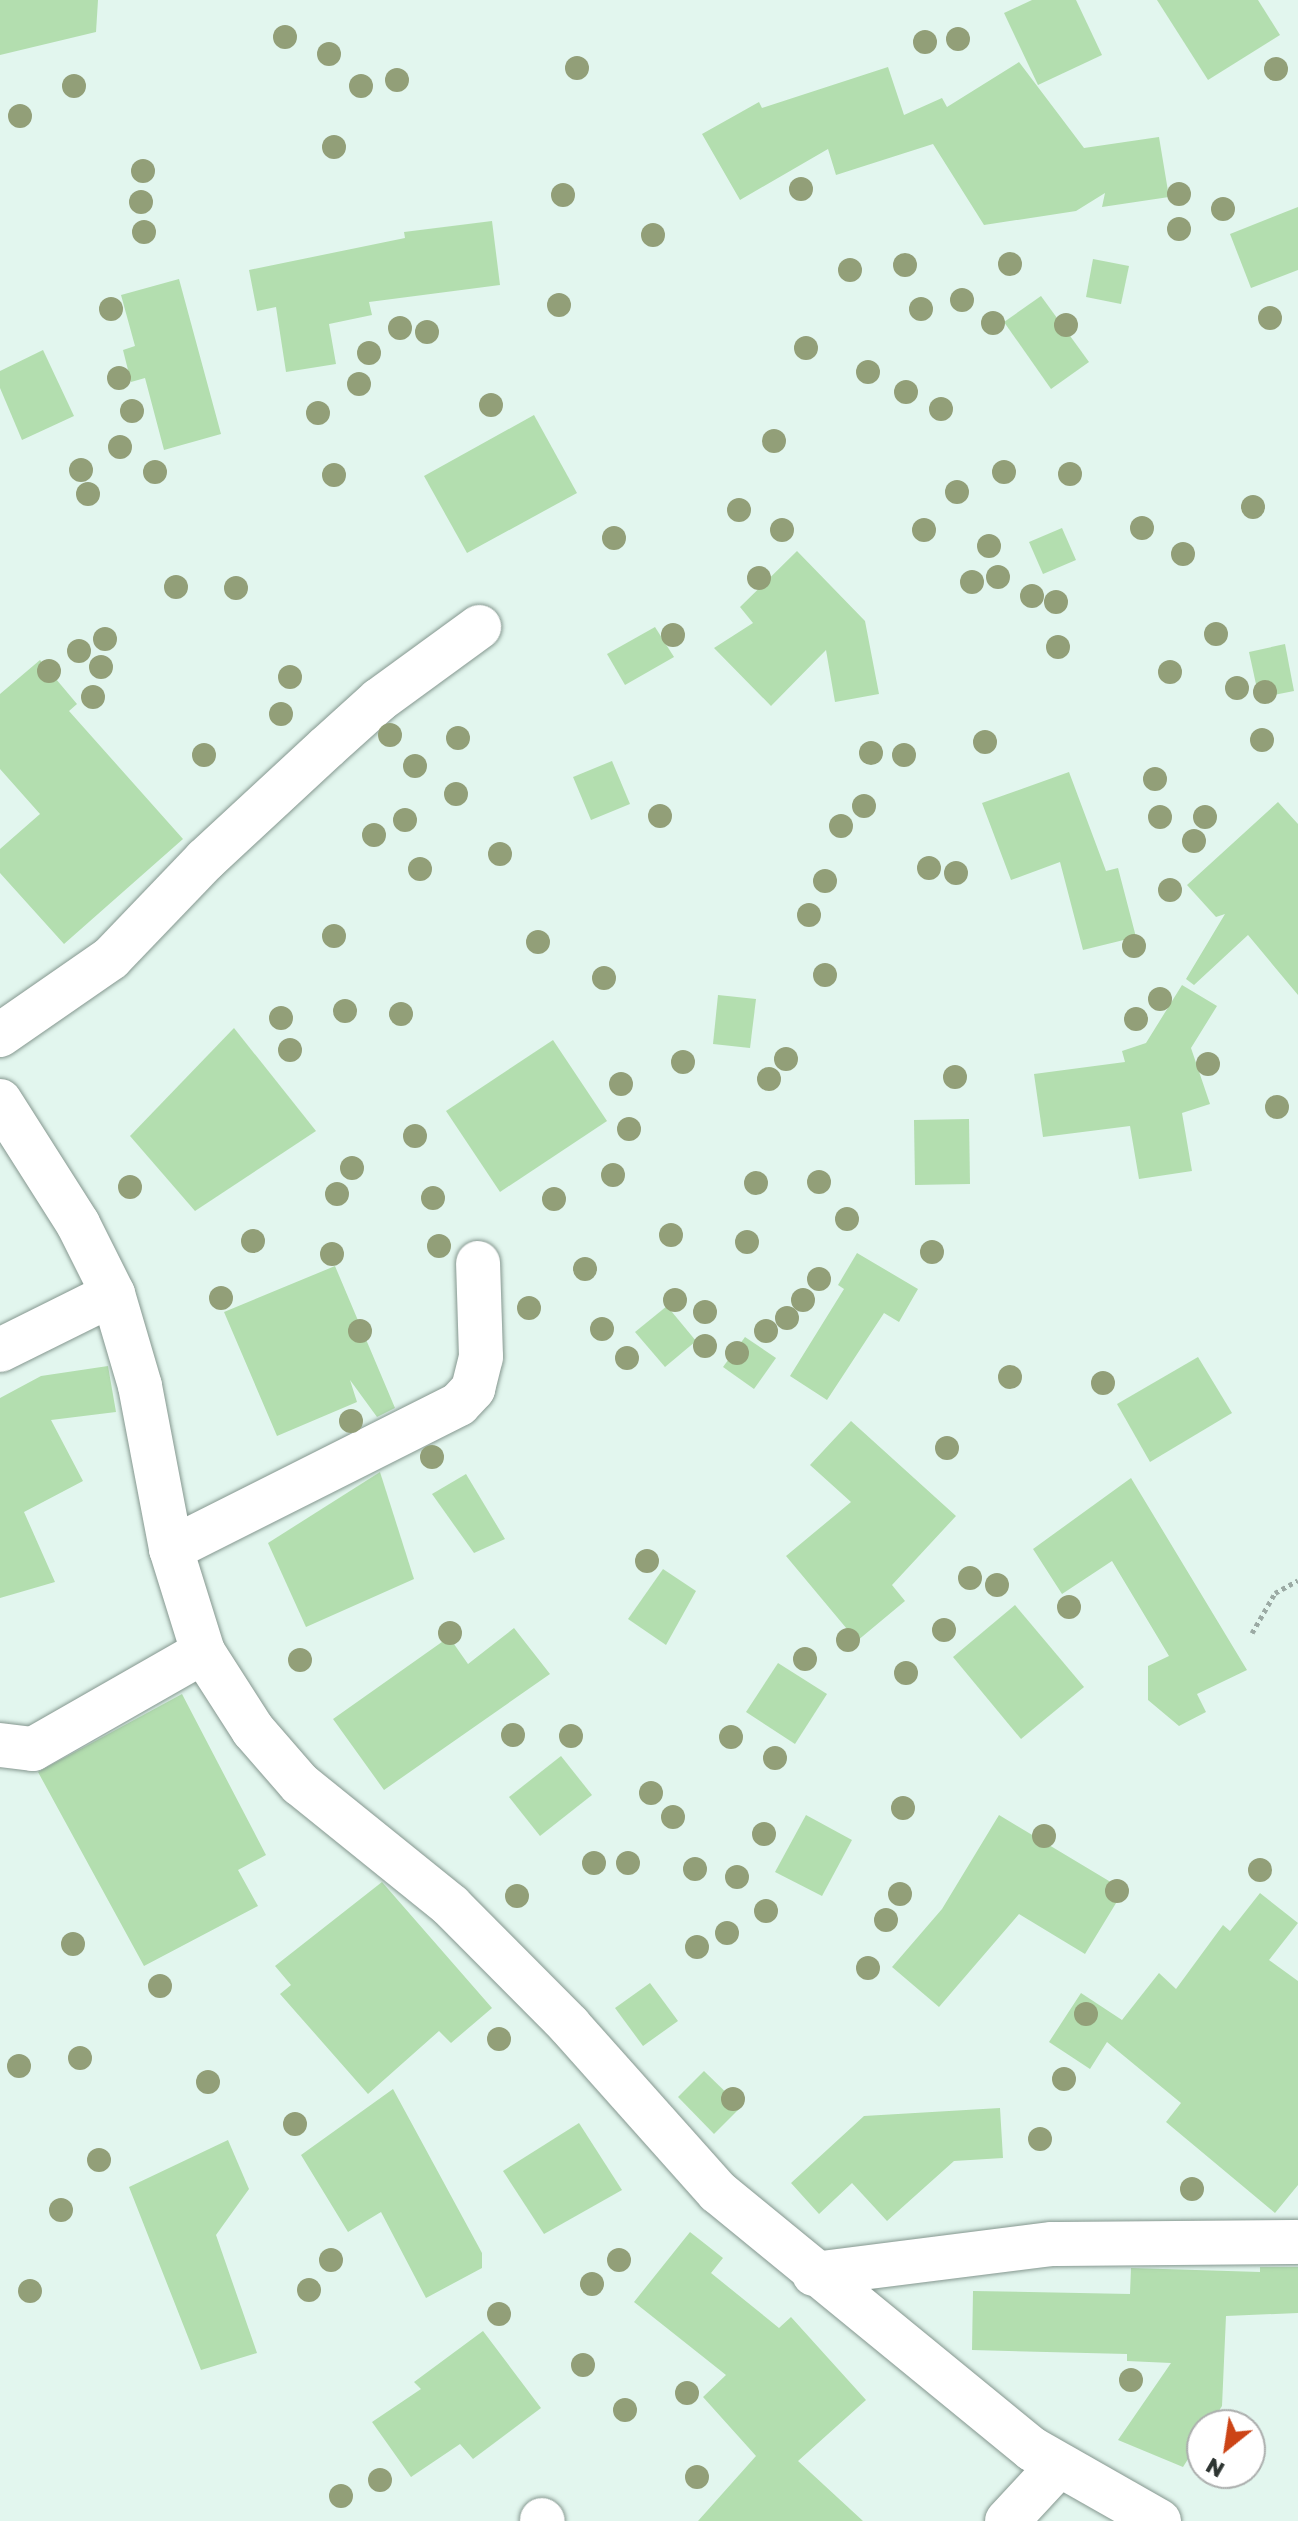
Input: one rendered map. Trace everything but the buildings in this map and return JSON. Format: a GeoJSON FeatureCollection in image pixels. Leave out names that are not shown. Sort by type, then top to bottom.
{"type":"FeatureCollection","features":[{"type":"Feature","properties":{"kind":"street"},"geometry":{"type":"LineString","coordinates":[[0,1035],[111,958],[205,860],[348,728],[479,627]]}},
{"type":"Feature","properties":{"kind":"street"},"geometry":{"type":"LineString","coordinates":[[0,1101],[78,1224],[113,1294],[140,1386],[171,1549],[203,1652],[253,1730],[300,1784],[451,1906],[569,2025],[718,2192],[933,2373],[1059,2465],[1159,2521]]}},
{"type":"Feature","properties":{"kind":"street"},"geometry":{"type":"LineString","coordinates":[[171,1549],[459,1404],[473,1389],[481,1357],[478,1263]]}},
{"type":"Feature","properties":{"kind":"street"},"geometry":{"type":"LineString","coordinates":[[0,1350],[113,1294]]}},
{"type":"Feature","properties":{"kind":"street"},"geometry":{"type":"LineString","coordinates":[[0,1745],[33,1749],[203,1652]]}},
{"type":"Feature","properties":{"kind":"street"},"geometry":{"type":"LineString","coordinates":[[814,2274],[1052,2244],[1298,2242]]}},
{"type":"Feature","properties":{"kind":"street"},"geometry":{"type":"LineString","coordinates":[[1007,2521],[1059,2465]]}},
{"type":"Feature","properties":{"kind":"path"},"geometry":{"type":"LineString","coordinates":[[1252,1633],[1275,1593],[1298,1580]]}}]}
